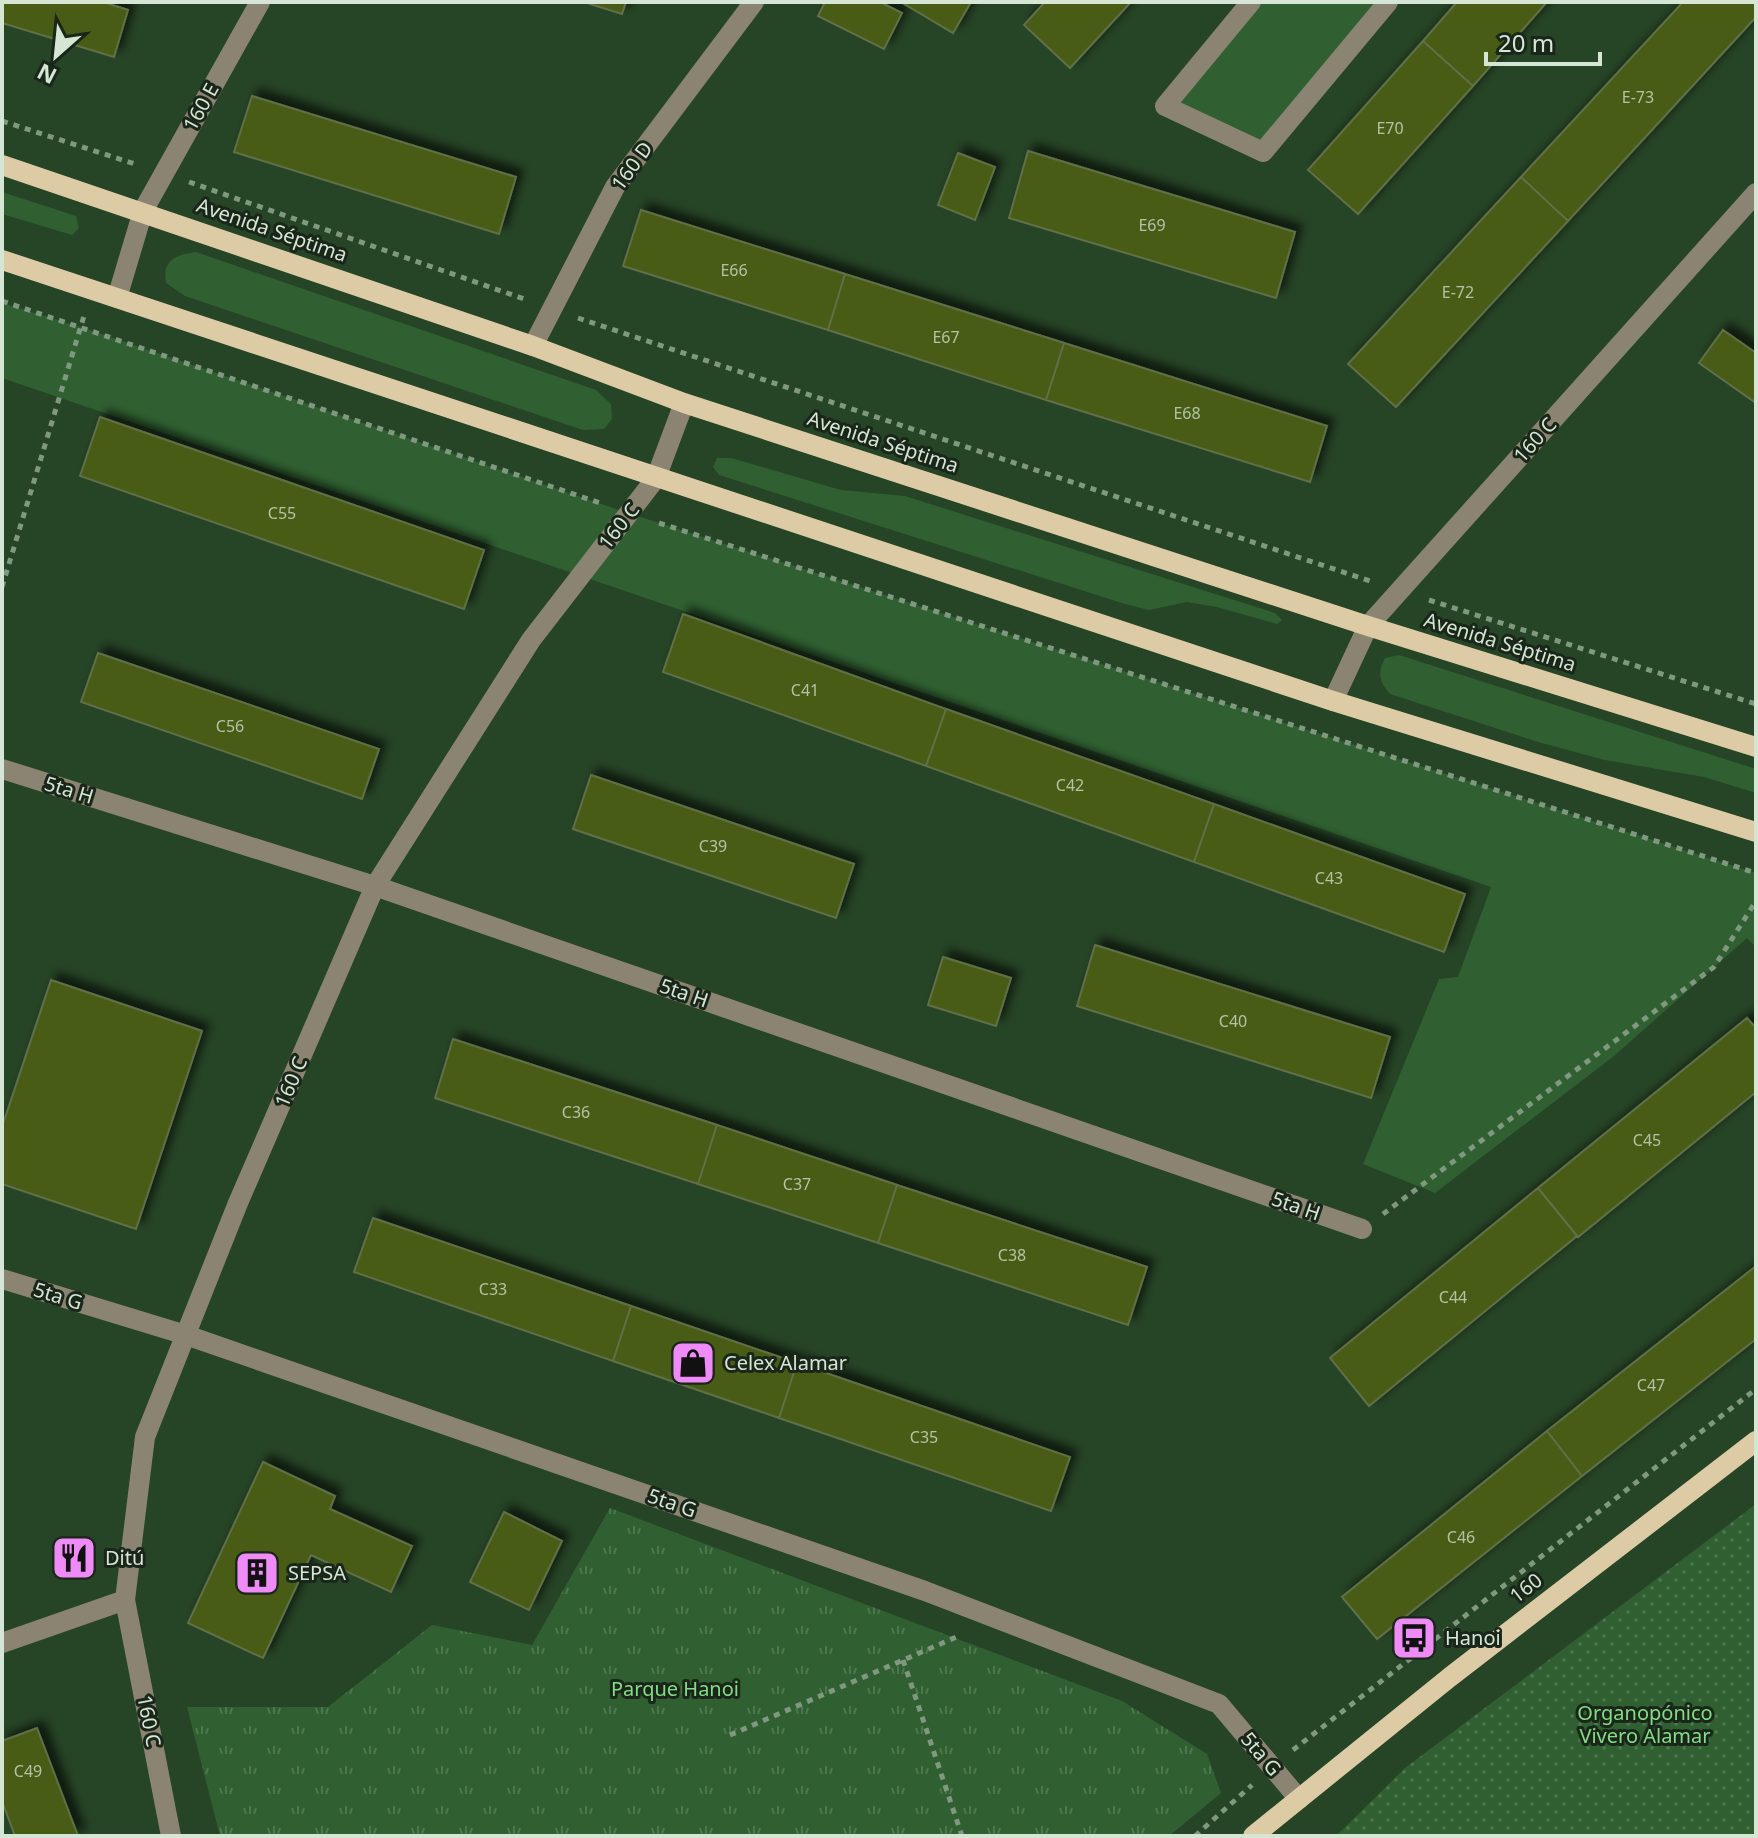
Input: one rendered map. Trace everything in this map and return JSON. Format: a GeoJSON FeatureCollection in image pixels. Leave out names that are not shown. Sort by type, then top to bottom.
{"type":"FeatureCollection","features":[{"type":"Feature","properties":{"kind":"main road","name":"Avenida Séptima"},"geometry":{"type":"LineString","coordinates":[[2,165],[533,346],[684,403],[1368,626],[1756,747]]}},
{"type":"Feature","properties":{"kind":"main road"},"geometry":{"type":"LineString","coordinates":[[2,260],[1333,701],[1756,832]]}},
{"type":"Feature","properties":{"kind":"main road","name":"160"},"geometry":{"type":"LineString","coordinates":[[1253,1836],[1450,1677],[1756,1441]]}},
{"type":"Feature","properties":{"kind":"street","name":"160 E"},"geometry":{"type":"LineString","coordinates":[[143,211],[260,2]]}},
{"type":"Feature","properties":{"kind":"street","name":"160 D"},"geometry":{"type":"LineString","coordinates":[[533,346],[615,187],[754,2]]}},
{"type":"Feature","properties":{"kind":"street"},"geometry":{"type":"LineString","coordinates":[[1251,2],[1165,106],[1263,152],[1388,2]]}},
{"type":"Feature","properties":{"kind":"street","name":"160 C"},"geometry":{"type":"LineString","coordinates":[[1333,701],[1368,626],[1756,193]]}},
{"type":"Feature","properties":{"kind":"street"},"geometry":{"type":"LineString","coordinates":[[117,298],[143,211]]}},
{"type":"Feature","properties":{"kind":"street","name":"160 C"},"geometry":{"type":"LineString","coordinates":[[171,1836],[125,1600],[145,1437],[238,1203],[375,886],[531,640],[656,478],[684,403]]}},
{"type":"Feature","properties":{"kind":"street","name":"5ta H"},"geometry":{"type":"LineString","coordinates":[[2,769],[375,886],[1362,1229]]}},
{"type":"Feature","properties":{"kind":"street","name":"5ta G"},"geometry":{"type":"LineString","coordinates":[[2,1279],[186,1335],[925,1591],[1219,1704],[1299,1799]]}},
{"type":"Feature","properties":{"kind":"street"},"geometry":{"type":"LineString","coordinates":[[2,1643],[125,1600]]}},
{"type":"Feature","properties":{"kind":"path"},"geometry":{"type":"LineString","coordinates":[[2,121],[165,174],[552,309],[1400,591],[1756,704]]}},
{"type":"Feature","properties":{"kind":"path"},"geometry":{"type":"LineString","coordinates":[[2,587],[92,290]]}},
{"type":"Feature","properties":{"kind":"path"},"geometry":{"type":"LineString","coordinates":[[2,301],[628,513],[1756,873]]}},
{"type":"Feature","properties":{"kind":"path"},"geometry":{"type":"LineString","coordinates":[[1362,1229],[1714,967],[1756,901]]}},
{"type":"Feature","properties":{"kind":"path"},"geometry":{"type":"LineString","coordinates":[[1195,1836],[1272,1767],[1756,1389]]}},
{"type":"Feature","properties":{"kind":"path"},"geometry":{"type":"LineString","coordinates":[[730,1735],[999,1619]]}},
{"type":"Feature","properties":{"kind":"path"},"geometry":{"type":"LineString","coordinates":[[903,1660],[962,1836]]}},
{"type":"Feature","properties":{"kind":"green space"},"geometry":{"type":"Polygon","coordinates":[[[1251,2],[1388,2],[1263,152],[1165,106],[1251,2]]]}},
{"type":"Feature","properties":{"kind":"green space"},"geometry":{"type":"Polygon","coordinates":[[[2,192],[76,216],[79,228],[72,235],[2,214],[2,192]]]}},
{"type":"Feature","properties":{"kind":"green space"},"geometry":{"type":"Polygon","coordinates":[[[196,252],[596,390],[611,404],[612,419],[604,429],[583,430],[185,296],[166,283],[166,269],[176,257],[196,252]]]}},
{"type":"Feature","properties":{"kind":"green space"},"geometry":{"type":"Polygon","coordinates":[[[2,303],[628,513],[1756,873],[1756,947],[1747,938],[1614,1056],[1435,1193],[1363,1164],[1439,979],[1458,977],[1491,887],[2,378],[2,303]]]}},
{"type":"Feature","properties":{"kind":"green space"},"geometry":{"type":"Polygon","coordinates":[[[717,458],[731,458],[841,490],[905,496],[1275,613],[1282,620],[1277,624],[1187,602],[1149,610],[1125,604],[719,475],[713,467],[717,458]]]}},
{"type":"Feature","properties":{"kind":"green space"},"geometry":{"type":"Polygon","coordinates":[[[1399,655],[1756,769],[1756,793],[1704,777],[1605,760],[1538,742],[1390,694],[1381,681],[1381,668],[1385,658],[1399,655]]]}},
{"type":"Feature","properties":{"kind":"green space","name":"Organopónico Vivero Alamar"},"geometry":{"type":"Polygon","coordinates":[[[1756,1504],[1756,1836],[1336,1836],[1405,1768],[1756,1504]]]}},
{"type":"Feature","properties":{"kind":"green space","name":"Parque Hanoi"},"geometry":{"type":"Polygon","coordinates":[[[610,1508],[1122,1701],[1207,1754],[1221,1793],[1169,1836],[220,1836],[187,1707],[328,1707],[432,1625],[532,1645],[610,1508]]]}},
{"type":"Feature","properties":{"kind":"building"},"geometry":{"type":"Polygon","coordinates":[[[2,2],[103,2],[128,10],[114,57],[2,23],[2,2]]]}},
{"type":"Feature","properties":{"kind":"building"},"geometry":{"type":"Polygon","coordinates":[[[584,2],[626,2],[622,14],[584,2]]]}},
{"type":"Feature","properties":{"kind":"building"},"geometry":{"type":"Polygon","coordinates":[[[825,2],[880,2],[902,13],[884,49],[818,16],[825,2]]]}},
{"type":"Feature","properties":{"kind":"building"},"geometry":{"type":"Polygon","coordinates":[[[901,2],[971,2],[953,33],[901,2]]]}},
{"type":"Feature","properties":{"kind":"building"},"geometry":{"type":"Polygon","coordinates":[[[1045,2],[1131,2],[1070,68],[1024,25],[1045,2]]]}},
{"type":"Feature","properties":{"kind":"building"},"geometry":{"type":"Polygon","coordinates":[[[1457,2],[1547,2],[1473,86],[1423,41],[1457,2]]]}},
{"type":"Feature","properties":{"kind":"building"},"geometry":{"type":"Polygon","coordinates":[[[1683,2],[1753,2],[1756,17],[1568,221],[1521,177],[1683,2]]]}},
{"type":"Feature","properties":{"kind":"building"},"geometry":{"type":"Polygon","coordinates":[[[1423,41],[1473,86],[1358,214],[1308,170],[1423,41]]]}},
{"type":"Feature","properties":{"kind":"building"},"geometry":{"type":"Polygon","coordinates":[[[252,96],[516,177],[499,234],[234,152],[252,96]]]}},
{"type":"Feature","properties":{"kind":"building"},"geometry":{"type":"Polygon","coordinates":[[[1028,151],[1295,232],[1276,298],[1009,218],[1028,151]]]}},
{"type":"Feature","properties":{"kind":"building"},"geometry":{"type":"Polygon","coordinates":[[[958,153],[995,167],[975,220],[938,205],[958,153]]]}},
{"type":"Feature","properties":{"kind":"building"},"geometry":{"type":"Polygon","coordinates":[[[1521,177],[1568,221],[1396,407],[1348,364],[1521,177]]]}},
{"type":"Feature","properties":{"kind":"building"},"geometry":{"type":"Polygon","coordinates":[[[641,210],[845,274],[828,330],[623,266],[641,210]]]}},
{"type":"Feature","properties":{"kind":"building"},"geometry":{"type":"Polygon","coordinates":[[[845,274],[1064,343],[1046,400],[828,330],[845,274]]]}},
{"type":"Feature","properties":{"kind":"building"},"geometry":{"type":"Polygon","coordinates":[[[1723,330],[1756,353],[1756,403],[1699,363],[1723,330]]]}},
{"type":"Feature","properties":{"kind":"building"},"geometry":{"type":"Polygon","coordinates":[[[1064,343],[1327,426],[1310,482],[1046,400],[1064,343]]]}},
{"type":"Feature","properties":{"kind":"building"},"geometry":{"type":"Polygon","coordinates":[[[100,417],[484,550],[464,609],[80,476],[100,417]]]}},
{"type":"Feature","properties":{"kind":"building"},"geometry":{"type":"Polygon","coordinates":[[[683,614],[946,709],[926,766],[663,672],[683,614]]]}},
{"type":"Feature","properties":{"kind":"building"},"geometry":{"type":"Polygon","coordinates":[[[98,653],[379,749],[362,799],[81,702],[98,653]]]}},
{"type":"Feature","properties":{"kind":"building"},"geometry":{"type":"Polygon","coordinates":[[[946,709],[1214,804],[1194,862],[926,766],[946,709]]]}},
{"type":"Feature","properties":{"kind":"building"},"geometry":{"type":"Polygon","coordinates":[[[591,775],[854,864],[836,918],[573,829],[591,775]]]}},
{"type":"Feature","properties":{"kind":"building"},"geometry":{"type":"Polygon","coordinates":[[[1214,804],[1465,894],[1444,952],[1194,862],[1214,804]]]}},
{"type":"Feature","properties":{"kind":"building"},"geometry":{"type":"Polygon","coordinates":[[[1095,945],[1390,1037],[1371,1098],[1077,1006],[1095,945]]]}},
{"type":"Feature","properties":{"kind":"building"},"geometry":{"type":"Polygon","coordinates":[[[943,957],[1011,978],[996,1026],[928,1005],[943,957]]]}},
{"type":"Feature","properties":{"kind":"building"},"geometry":{"type":"Polygon","coordinates":[[[51,980],[202,1031],[136,1229],[2,1184],[2,1127],[51,980]]]}},
{"type":"Feature","properties":{"kind":"building"},"geometry":{"type":"Polygon","coordinates":[[[1747,1018],[1756,1028],[1756,1092],[1578,1237],[1538,1188],[1747,1018]]]}},
{"type":"Feature","properties":{"kind":"building"},"geometry":{"type":"Polygon","coordinates":[[[453,1039],[717,1125],[698,1184],[435,1098],[453,1039]]]}},
{"type":"Feature","properties":{"kind":"building"},"geometry":{"type":"Polygon","coordinates":[[[717,1125],[897,1185],[878,1243],[698,1184],[717,1125]]]}},
{"type":"Feature","properties":{"kind":"building"},"geometry":{"type":"Polygon","coordinates":[[[897,1185],[1147,1267],[1128,1325],[878,1243],[897,1185]]]}},
{"type":"Feature","properties":{"kind":"building"},"geometry":{"type":"Polygon","coordinates":[[[1538,1188],[1577,1236],[1369,1406],[1330,1358],[1538,1188]]]}},
{"type":"Feature","properties":{"kind":"building"},"geometry":{"type":"Polygon","coordinates":[[[373,1218],[631,1306],[613,1361],[354,1272],[373,1218]]]}},
{"type":"Feature","properties":{"kind":"building"},"geometry":{"type":"Polygon","coordinates":[[[1756,1266],[1756,1339],[1582,1476],[1547,1431],[1756,1266]]]}},
{"type":"Feature","properties":{"kind":"building"},"geometry":{"type":"Polygon","coordinates":[[[631,1306],[797,1363],[779,1418],[613,1361],[631,1306]]]}},
{"type":"Feature","properties":{"kind":"building"},"geometry":{"type":"Polygon","coordinates":[[[797,1363],[1070,1457],[1051,1511],[779,1418],[797,1363]]]}},
{"type":"Feature","properties":{"kind":"building"},"geometry":{"type":"Polygon","coordinates":[[[1547,1431],[1582,1476],[1377,1639],[1342,1597],[1547,1431]]]}},
{"type":"Feature","properties":{"kind":"building","name":"SEPSA"},"geometry":{"type":"Polygon","coordinates":[[[263,1462],[335,1496],[330,1509],[412,1546],[391,1592],[311,1555],[263,1658],[188,1623],[263,1462]]]}},
{"type":"Feature","properties":{"kind":"building"},"geometry":{"type":"Polygon","coordinates":[[[504,1512],[562,1541],[529,1610],[470,1582],[504,1512]]]}},
{"type":"Feature","properties":{"kind":"building"},"geometry":{"type":"Polygon","coordinates":[[[37,1728],[78,1836],[15,1836],[2,1801],[2,1741],[37,1728]]]}},
{"type":"Feature","properties":{"kind":"place","name":"Celex Alamar"},"geometry":{"type":"Point","coordinates":[693,1363]}},
{"type":"Feature","properties":{"kind":"place","name":"Ditú"},"geometry":{"type":"Point","coordinates":[74,1558]}},
{"type":"Feature","properties":{"kind":"place","name":"SEPSA"},"geometry":{"type":"Point","coordinates":[257,1573]}},
{"type":"Feature","properties":{"kind":"place","name":"Hanoi"},"geometry":{"type":"Point","coordinates":[1414,1638]}}]}
